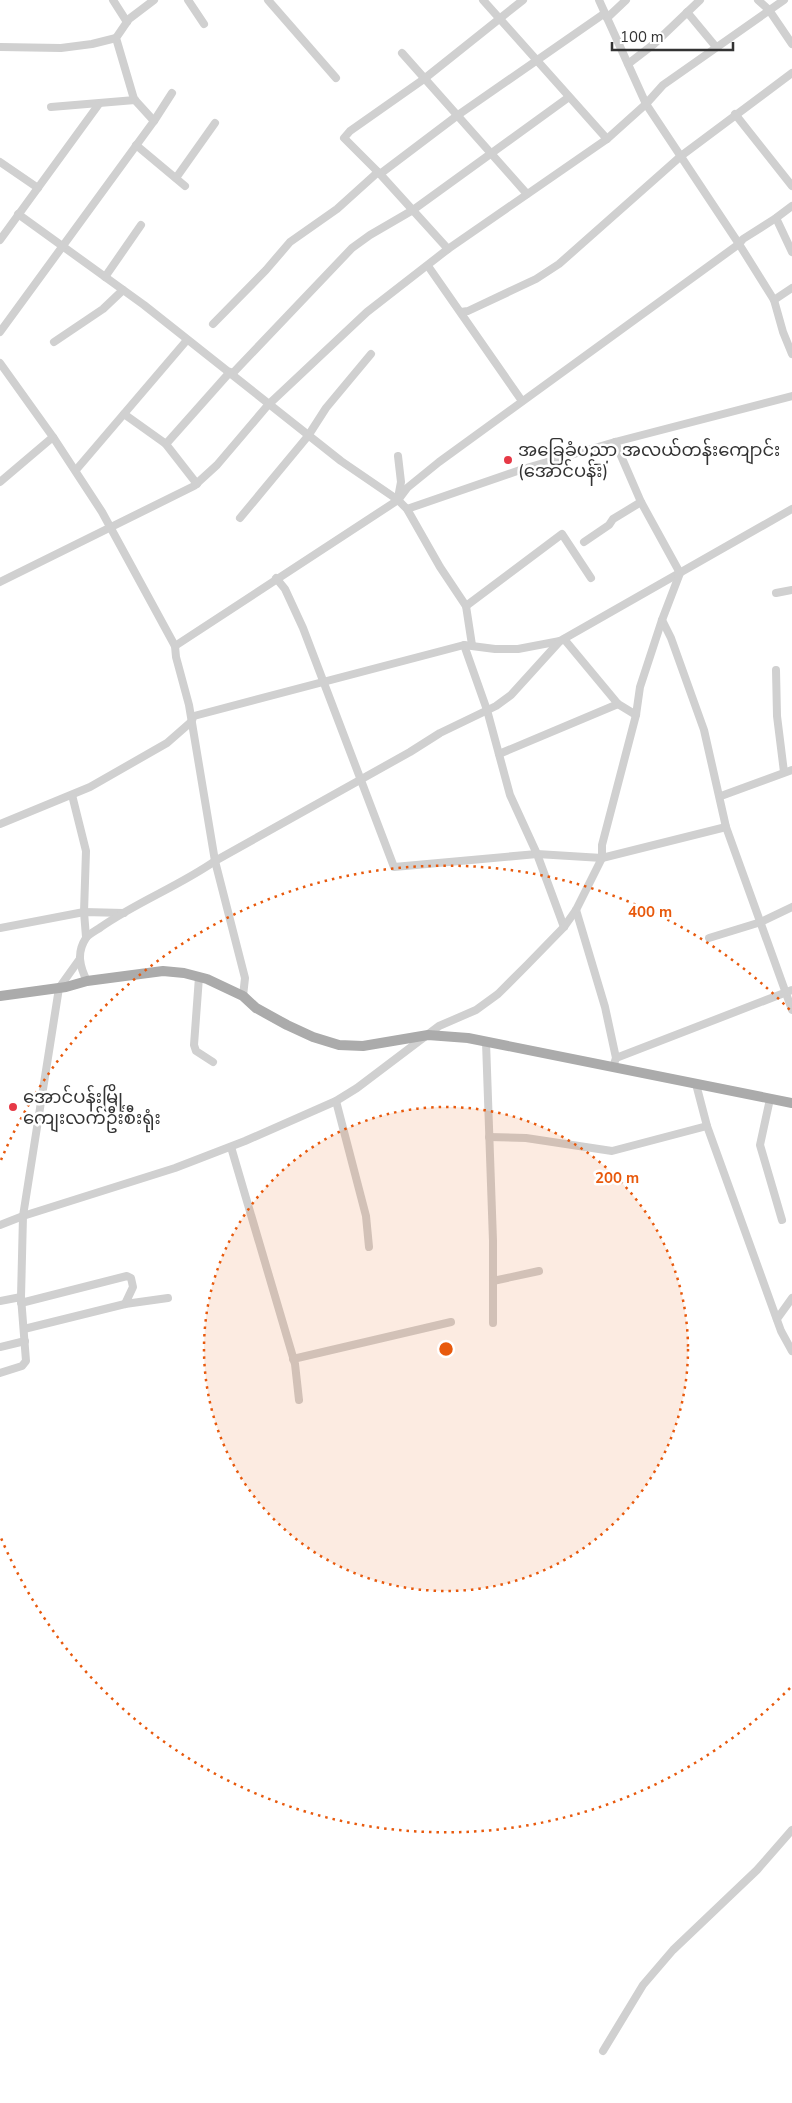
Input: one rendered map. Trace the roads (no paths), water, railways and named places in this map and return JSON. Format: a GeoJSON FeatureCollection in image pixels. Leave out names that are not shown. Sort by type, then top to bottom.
{"type":"FeatureCollection","features":[{"type":"Feature","properties":{"kind":"main road"},"geometry":{"type":"LineString","coordinates":[[0,996],[163,971],[184,973],[199,977],[243,996],[256,1008],[313,1038],[339,1045],[363,1046],[428,1035],[486,1042],[614,1062],[696,1084],[792,1103]]}},
{"type":"Feature","properties":{"kind":"street"},"geometry":{"type":"LineString","coordinates":[[113,0],[127,22]]}},
{"type":"Feature","properties":{"kind":"street"},"geometry":{"type":"LineString","coordinates":[[0,48],[61,48],[92,44],[116,38],[127,22],[154,0]]}},
{"type":"Feature","properties":{"kind":"street"},"geometry":{"type":"LineString","coordinates":[[188,0],[204,24]]}},
{"type":"Feature","properties":{"kind":"street"},"geometry":{"type":"LineString","coordinates":[[268,0],[336,78]]}},
{"type":"Feature","properties":{"kind":"street"},"geometry":{"type":"LineString","coordinates":[[483,0],[607,138]]}},
{"type":"Feature","properties":{"kind":"street"},"geometry":{"type":"LineString","coordinates":[[448,250],[379,173],[344,138],[350,131],[424,78],[523,0]]}},
{"type":"Feature","properties":{"kind":"street"},"geometry":{"type":"LineString","coordinates":[[599,0],[646,104],[774,300],[783,332],[792,354]]}},
{"type":"Feature","properties":{"kind":"street"},"geometry":{"type":"LineString","coordinates":[[213,324],[266,270],[290,242],[337,209],[379,173],[458,115],[626,0]]}},
{"type":"Feature","properties":{"kind":"street"},"geometry":{"type":"LineString","coordinates":[[628,64],[654,44],[700,0]]}},
{"type":"Feature","properties":{"kind":"street"},"geometry":{"type":"LineString","coordinates":[[758,0],[768,10],[792,44]]}},
{"type":"Feature","properties":{"kind":"street"},"geometry":{"type":"LineString","coordinates":[[0,582],[197,484],[217,465],[268,404],[367,312],[448,250],[607,138],[646,104],[663,85],[784,0]]}},
{"type":"Feature","properties":{"kind":"street"},"geometry":{"type":"LineString","coordinates":[[688,12],[716,47]]}},
{"type":"Feature","properties":{"kind":"street"},"geometry":{"type":"LineString","coordinates":[[116,38],[135,100],[154,121]]}},
{"type":"Feature","properties":{"kind":"street"},"geometry":{"type":"LineString","coordinates":[[402,53],[527,194]]}},
{"type":"Feature","properties":{"kind":"street"},"geometry":{"type":"LineString","coordinates":[[461,312],[468,311],[536,279],[559,264],[681,156],[792,73]]}},
{"type":"Feature","properties":{"kind":"street"},"geometry":{"type":"LineString","coordinates":[[0,332],[154,121],[172,93]]}},
{"type":"Feature","properties":{"kind":"street"},"geometry":{"type":"LineString","coordinates":[[164,443],[166,444],[231,373],[352,248],[370,234],[413,210],[570,97]]}},
{"type":"Feature","properties":{"kind":"street"},"geometry":{"type":"LineString","coordinates":[[51,107],[135,100]]}},
{"type":"Feature","properties":{"kind":"street"},"geometry":{"type":"LineString","coordinates":[[0,240],[3,230],[38,188],[99,104]]}},
{"type":"Feature","properties":{"kind":"street"},"geometry":{"type":"LineString","coordinates":[[735,114],[792,186]]}},
{"type":"Feature","properties":{"kind":"street"},"geometry":{"type":"LineString","coordinates":[[176,178],[215,123]]}},
{"type":"Feature","properties":{"kind":"street"},"geometry":{"type":"LineString","coordinates":[[136,145],[185,186]]}},
{"type":"Feature","properties":{"kind":"street"},"geometry":{"type":"LineString","coordinates":[[0,162],[38,188]]}},
{"type":"Feature","properties":{"kind":"street"},"geometry":{"type":"LineString","coordinates":[[175,646],[276,578],[398,500],[407,488],[438,462],[739,244],[743,239],[792,206]]}},
{"type":"Feature","properties":{"kind":"street"},"geometry":{"type":"LineString","coordinates":[[18,214],[123,290],[231,373],[308,436],[398,500],[407,509],[440,567],[466,606],[468,645],[510,795],[537,854],[564,927]]}},
{"type":"Feature","properties":{"kind":"street"},"geometry":{"type":"LineString","coordinates":[[776,218],[792,252]]}},
{"type":"Feature","properties":{"kind":"street"},"geometry":{"type":"LineString","coordinates":[[105,277],[141,225]]}},
{"type":"Feature","properties":{"kind":"street"},"geometry":{"type":"LineString","coordinates":[[428,266],[522,401]]}},
{"type":"Feature","properties":{"kind":"street"},"geometry":{"type":"LineString","coordinates":[[774,300],[792,288]]}},
{"type":"Feature","properties":{"kind":"street"},"geometry":{"type":"LineString","coordinates":[[54,342],[103,309],[123,290]]}},
{"type":"Feature","properties":{"kind":"street"},"geometry":{"type":"LineString","coordinates":[[76,470],[186,340]]}},
{"type":"Feature","properties":{"kind":"street"},"geometry":{"type":"LineString","coordinates":[[240,518],[308,436],[326,408],[371,354]]}},
{"type":"Feature","properties":{"kind":"street"},"geometry":{"type":"LineString","coordinates":[[0,363],[76,470],[111,528],[175,646],[191,722],[215,861],[245,978],[243,996]]}},
{"type":"Feature","properties":{"kind":"street"},"geometry":{"type":"LineString","coordinates":[[407,509],[523,470],[615,442],[792,396]]}},
{"type":"Feature","properties":{"kind":"street"},"geometry":{"type":"LineString","coordinates":[[124,414],[164,443],[197,484]]}},
{"type":"Feature","properties":{"kind":"street"},"geometry":{"type":"LineString","coordinates":[[0,482],[53,437]]}},
{"type":"Feature","properties":{"kind":"street"},"geometry":{"type":"LineString","coordinates":[[0,1225],[175,1168],[231,1147],[336,1101],[357,1088],[439,1026],[476,1010],[498,994],[564,927],[576,910],[602,858],[602,845],[636,715],[640,687],[680,573],[641,502],[615,442]]}},
{"type":"Feature","properties":{"kind":"street"},"geometry":{"type":"LineString","coordinates":[[398,456],[401,482],[398,500]]}},
{"type":"Feature","properties":{"kind":"street"},"geometry":{"type":"LineString","coordinates":[[584,542],[609,525],[613,519],[641,502]]}},
{"type":"Feature","properties":{"kind":"street"},"geometry":{"type":"LineString","coordinates":[[0,824],[72,795],[167,742],[191,722],[194,716],[468,645],[518,650],[562,640],[792,510]]}},
{"type":"Feature","properties":{"kind":"street"},"geometry":{"type":"LineString","coordinates":[[466,606],[562,534],[591,578]]}},
{"type":"Feature","properties":{"kind":"street"},"geometry":{"type":"LineString","coordinates":[[276,578],[285,589],[303,628],[394,867],[537,854],[602,858],[726,828]]}},
{"type":"Feature","properties":{"kind":"street"},"geometry":{"type":"LineString","coordinates":[[776,593],[792,590]]}},
{"type":"Feature","properties":{"kind":"street"},"geometry":{"type":"LineString","coordinates":[[662,620],[671,638],[699,714],[720,796],[726,828],[789,991],[792,1010]]}},
{"type":"Feature","properties":{"kind":"street"},"geometry":{"type":"LineString","coordinates":[[562,640],[618,704],[636,715]]}},
{"type":"Feature","properties":{"kind":"street"},"geometry":{"type":"LineString","coordinates":[[86,937],[440,733],[487,710],[510,695],[562,640]]}},
{"type":"Feature","properties":{"kind":"street"},"geometry":{"type":"LineString","coordinates":[[720,796],[788,771],[777,716],[776,670]]}},
{"type":"Feature","properties":{"kind":"street"},"geometry":{"type":"LineString","coordinates":[[499,754],[618,704]]}},
{"type":"Feature","properties":{"kind":"street"},"geometry":{"type":"LineString","coordinates":[[0,1373],[25,1364],[21,1300],[23,1216],[59,988],[79,960],[86,937],[84,912],[86,851],[72,795]]}},
{"type":"Feature","properties":{"kind":"street"},"geometry":{"type":"LineString","coordinates":[[709,938],[761,922],[792,907]]}},
{"type":"Feature","properties":{"kind":"street"},"geometry":{"type":"LineString","coordinates":[[576,910],[605,1007],[614,1062],[789,991]]}},
{"type":"Feature","properties":{"kind":"street"},"geometry":{"type":"LineString","coordinates":[[0,928],[84,912],[125,913]]}},
{"type":"Feature","properties":{"kind":"street"},"geometry":{"type":"LineString","coordinates":[[79,960],[87,982]]}},
{"type":"Feature","properties":{"kind":"street"},"geometry":{"type":"LineString","coordinates":[[199,977],[194,1045],[196,1051],[212,1062]]}},
{"type":"Feature","properties":{"kind":"street"},"geometry":{"type":"LineString","coordinates":[[486,1042],[493,1323]]}},
{"type":"Feature","properties":{"kind":"street"},"geometry":{"type":"LineString","coordinates":[[696,1084],[707,1126],[777,1319],[792,1351]]}},
{"type":"Feature","properties":{"kind":"street"},"geometry":{"type":"LineString","coordinates":[[770,1099],[760,1145],[782,1220]]}},
{"type":"Feature","properties":{"kind":"street"},"geometry":{"type":"LineString","coordinates":[[336,1101],[366,1216],[369,1247]]}},
{"type":"Feature","properties":{"kind":"street"},"geometry":{"type":"LineString","coordinates":[[489,1137],[526,1138],[612,1151],[707,1126]]}},
{"type":"Feature","properties":{"kind":"street"},"geometry":{"type":"LineString","coordinates":[[231,1147],[293,1360],[299,1400]]}},
{"type":"Feature","properties":{"kind":"street"},"geometry":{"type":"LineString","coordinates":[[493,1281],[539,1271]]}},
{"type":"Feature","properties":{"kind":"street"},"geometry":{"type":"LineString","coordinates":[[0,1301],[21,1300],[127,1276],[131,1278],[133,1287],[125,1304]]}},
{"type":"Feature","properties":{"kind":"street"},"geometry":{"type":"LineString","coordinates":[[24,1329],[125,1304],[168,1298]]}},
{"type":"Feature","properties":{"kind":"street"},"geometry":{"type":"LineString","coordinates":[[777,1319],[792,1298]]}},
{"type":"Feature","properties":{"kind":"street"},"geometry":{"type":"LineString","coordinates":[[293,1360],[451,1322]]}},
{"type":"Feature","properties":{"kind":"street"},"geometry":{"type":"LineString","coordinates":[[0,1347],[25,1341]]}},
{"type":"Feature","properties":{"kind":"street"},"geometry":{"type":"LineString","coordinates":[[603,2051],[643,1984],[672,1950],[757,1870],[792,1830]]}},
{"type":"Feature","properties":{"kind":"place","name":"အခြေခံပညာ အလယ်တန်းကျောင်း (အောင်ပန်း)"},"geometry":{"type":"Point","coordinates":[508,460]}},
{"type":"Feature","properties":{"kind":"place","name":"အောင်ပန်းမြို့ ကျေးလက်ဦးစီးရုံး"},"geometry":{"type":"Point","coordinates":[13,1107]}}]}
